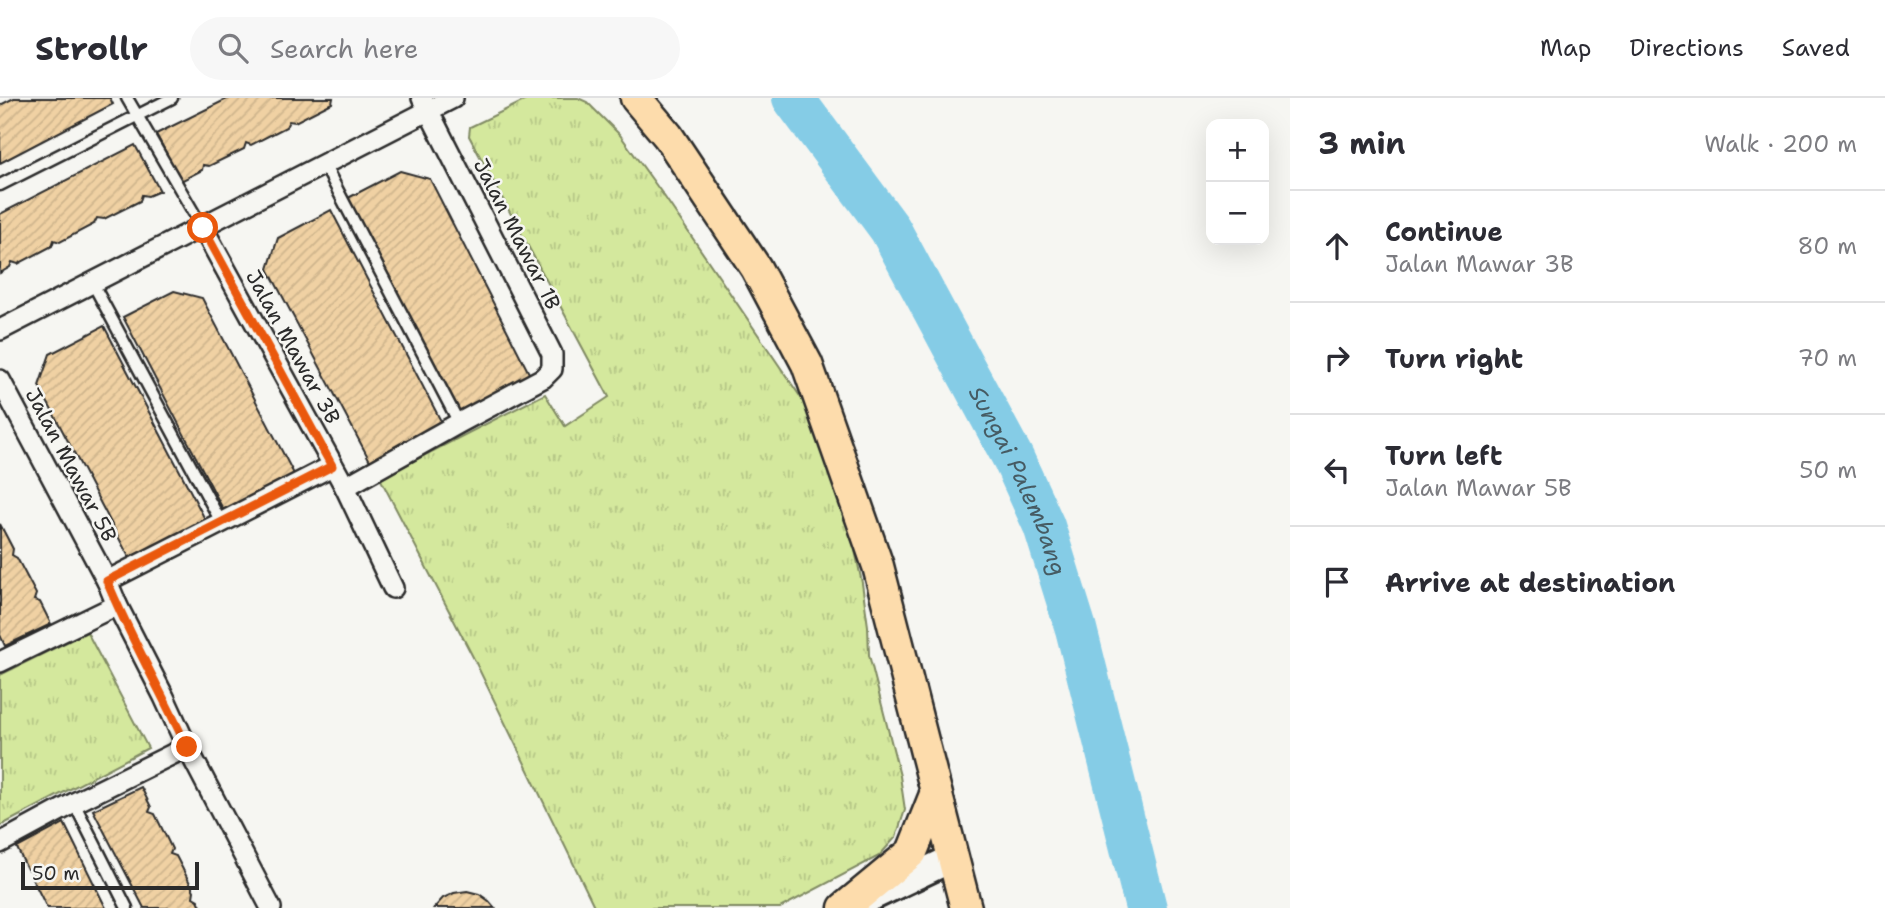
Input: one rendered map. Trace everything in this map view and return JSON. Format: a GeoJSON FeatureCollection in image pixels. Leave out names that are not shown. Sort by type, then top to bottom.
{"type":"FeatureCollection","features":[{"type":"Feature","properties":{"kind":"main road"},"geometry":{"type":"LineString","coordinates":[[636,98],[668,136],[756,268],[807,364],[878,565],[966,908]]}},
{"type":"Feature","properties":{"kind":"main road"},"geometry":{"type":"LineString","coordinates":[[846,908],[912,852],[936,792]]}},
{"type":"Feature","properties":{"kind":"main road"},"geometry":{"type":"LineString","coordinates":[[846,908],[953,858]]}},
{"type":"Feature","properties":{"kind":"street"},"geometry":{"type":"LineString","coordinates":[[4,326],[203,228],[324,164],[425,104],[453,98]]}},
{"type":"Feature","properties":{"kind":"street","name":"Jalan Mawar 1B"},"geometry":{"type":"LineString","coordinates":[[425,104],[552,354],[552,369],[543,378],[459,423]]}},
{"type":"Feature","properties":{"kind":"street","name":"Jalan Mawar 3B"},"geometry":{"type":"LineString","coordinates":[[203,228],[345,487],[393,588]]}},
{"type":"Feature","properties":{"kind":"street","name":"Jalan Mawar 5B"},"geometry":{"type":"LineString","coordinates":[[0,380],[107,581],[187,747],[271,908]]}},
{"type":"Feature","properties":{"kind":"street"},"geometry":{"type":"LineString","coordinates":[[345,487],[459,423]]}},
{"type":"Feature","properties":{"kind":"street"},"geometry":{"type":"LineString","coordinates":[[107,581],[332,466]]}},
{"type":"Feature","properties":{"kind":"street"},"geometry":{"type":"LineString","coordinates":[[0,662],[117,605]]}},
{"type":"Feature","properties":{"kind":"street"},"geometry":{"type":"LineString","coordinates":[[0,843],[187,747]]}},
{"type":"Feature","properties":{"kind":"lane"},"geometry":{"type":"LineString","coordinates":[[127,98],[203,228]]}},
{"type":"Feature","properties":{"kind":"lane"},"geometry":{"type":"LineString","coordinates":[[0,185],[172,98]]}},
{"type":"Feature","properties":{"kind":"lane"},"geometry":{"type":"LineString","coordinates":[[324,164],[459,423]]}},
{"type":"Feature","properties":{"kind":"lane"},"geometry":{"type":"LineString","coordinates":[[92,282],[221,522]]}},
{"type":"Feature","properties":{"kind":"lane"},"geometry":{"type":"LineString","coordinates":[[74,803],[127,908]]}},
{"type":"Feature","properties":{"kind":"green space"},"geometry":{"type":"Polygon","coordinates":[[[530,98],[578,98],[587,102],[620,135],[810,411],[849,522],[862,583],[869,655],[900,776],[905,810],[896,837],[879,856],[780,908],[595,908],[474,659],[380,478],[545,394],[565,426],[609,397],[469,136],[470,127],[530,98]]]}},
{"type":"Feature","properties":{"kind":"green space"},"geometry":{"type":"Polygon","coordinates":[[[87,632],[148,748],[0,826],[0,675],[87,632]]]}},
{"type":"Feature","properties":{"kind":"building"},"geometry":{"type":"Polygon","coordinates":[[[14,98],[110,98],[113,104],[0,163],[0,105],[14,98]]]}},
{"type":"Feature","properties":{"kind":"building"},"geometry":{"type":"Polygon","coordinates":[[[229,98],[333,98],[332,103],[295,122],[289,121],[286,127],[251,145],[246,143],[244,149],[209,166],[203,165],[202,170],[181,181],[156,134],[229,98]]]}},
{"type":"Feature","properties":{"kind":"building"},"geometry":{"type":"Polygon","coordinates":[[[135,145],[160,191],[148,196],[142,195],[140,201],[104,219],[97,218],[94,224],[60,242],[54,240],[52,246],[18,264],[12,262],[10,267],[0,273],[0,214],[135,145]]]}},
{"type":"Feature","properties":{"kind":"building"},"geometry":{"type":"Polygon","coordinates":[[[400,171],[430,179],[532,379],[461,416],[348,198],[400,171]]]}},
{"type":"Feature","properties":{"kind":"building"},"geometry":{"type":"Polygon","coordinates":[[[331,210],[442,423],[370,461],[268,269],[278,238],[331,210]]]}},
{"type":"Feature","properties":{"kind":"building"},"geometry":{"type":"Polygon","coordinates":[[[174,291],[202,298],[295,476],[225,513],[123,317],[174,291]]]}},
{"type":"Feature","properties":{"kind":"building"},"geometry":{"type":"Polygon","coordinates":[[[104,326],[207,523],[132,563],[39,386],[50,354],[104,326]]]}},
{"type":"Feature","properties":{"kind":"building"},"geometry":{"type":"Polygon","coordinates":[[[0,524],[13,549],[12,555],[17,558],[36,594],[34,600],[40,602],[51,624],[5,646],[0,635],[0,524]]]}},
{"type":"Feature","properties":{"kind":"building"},"geometry":{"type":"Polygon","coordinates":[[[141,787],[151,807],[149,812],[155,814],[172,849],[170,854],[176,856],[194,891],[193,897],[202,908],[144,908],[93,810],[141,787]]]}},
{"type":"Feature","properties":{"kind":"building"},"geometry":{"type":"Polygon","coordinates":[[[64,823],[106,908],[47,908],[31,876],[33,870],[27,869],[17,848],[64,823]]]}},
{"type":"Feature","properties":{"kind":"building"},"geometry":{"type":"Polygon","coordinates":[[[467,891],[479,894],[495,908],[434,908],[443,898],[467,891]]]}},
{"type":"Feature","properties":{"kind":"waterway","name":"Sungai Palembang"},"geometry":{"type":"LineString","coordinates":[[793,98],[890,229],[1013,458],[1044,526],[1076,629],[1146,908]]}},
{"type":"Feature","properties":{"kind":"route"},"geometry":{"type":"LineString","coordinates":[[187,747],[107,581],[332,466],[203,228]]}}]}
